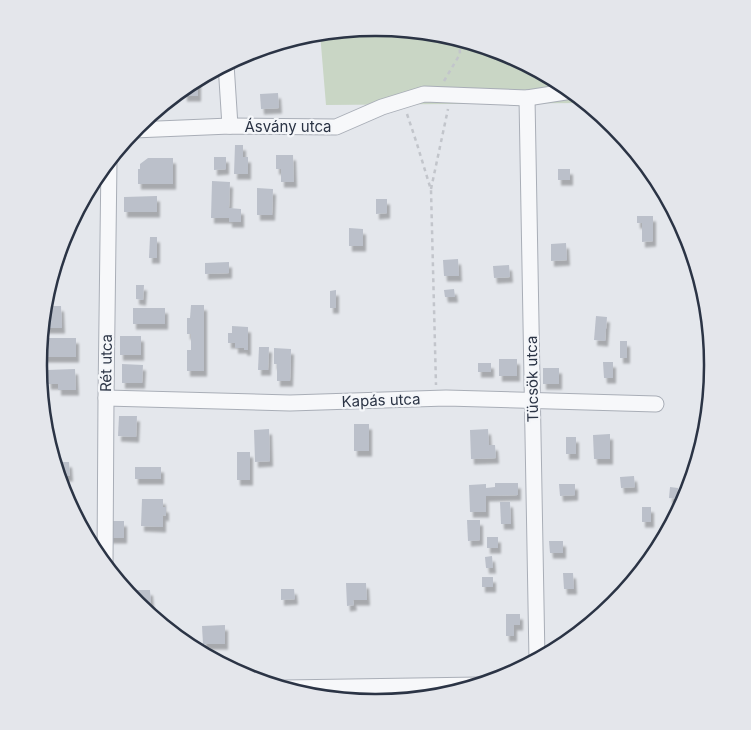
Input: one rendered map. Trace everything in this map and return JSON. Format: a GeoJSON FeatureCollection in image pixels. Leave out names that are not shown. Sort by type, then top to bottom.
{"type":"FeatureCollection","features":[{"type":"Feature","properties":{"kind":"street"},"geometry":{"type":"LineString","coordinates":[[227,72],[230,126]]}},
{"type":"Feature","properties":{"kind":"street","name":"Ásvány utca"},"geometry":{"type":"LineString","coordinates":[[147,129],[230,126],[336,127],[382,107],[424,94],[527,98],[559,93]]}},
{"type":"Feature","properties":{"kind":"street","name":"Tücsök utca"},"geometry":{"type":"LineString","coordinates":[[527,98],[537,652]]}},
{"type":"Feature","properties":{"kind":"street","name":"Rét utca"},"geometry":{"type":"LineString","coordinates":[[105,552],[109,173]]}},
{"type":"Feature","properties":{"kind":"street","name":"Kapás utca"},"geometry":{"type":"LineString","coordinates":[[106,398],[290,402],[436,399],[532,400],[656,404]]}},
{"type":"Feature","properties":{"kind":"street"},"geometry":{"type":"LineString","coordinates":[[314,688],[448,685]]}},
{"type":"Feature","properties":{"kind":"path"},"geometry":{"type":"LineString","coordinates":[[424,94],[444,81],[460,54],[460,47]]}},
{"type":"Feature","properties":{"kind":"path"},"geometry":{"type":"LineString","coordinates":[[436,399],[431,190],[451,95]]}},
{"type":"Feature","properties":{"kind":"path"},"geometry":{"type":"LineString","coordinates":[[402,101],[418,144],[431,190]]}},
{"type":"Feature","properties":{"kind":"green space"},"geometry":{"type":"Polygon","coordinates":[[[376,36],[418,39],[461,47],[521,70],[575,103],[326,105],[321,41],[376,36]]]}},
{"type":"Feature","properties":{"kind":"building"},"geometry":{"type":"Polygon","coordinates":[[[198,89],[198,96],[187,96],[198,89]]]}},
{"type":"Feature","properties":{"kind":"building"},"geometry":{"type":"Polygon","coordinates":[[[278,93],[279,108],[261,109],[260,94],[278,93]]]}},
{"type":"Feature","properties":{"kind":"building"},"geometry":{"type":"Polygon","coordinates":[[[235,145],[243,145],[243,157],[248,157],[248,174],[234,174],[235,145]]]}},
{"type":"Feature","properties":{"kind":"building"},"geometry":{"type":"Polygon","coordinates":[[[276,155],[293,155],[294,182],[281,182],[281,169],[276,169],[276,155]]]}},
{"type":"Feature","properties":{"kind":"building"},"geometry":{"type":"Polygon","coordinates":[[[214,157],[226,157],[226,169],[214,170],[214,157]]]}},
{"type":"Feature","properties":{"kind":"building"},"geometry":{"type":"Polygon","coordinates":[[[148,158],[173,158],[173,184],[138,184],[138,169],[140,169],[140,164],[148,158]]]}},
{"type":"Feature","properties":{"kind":"building"},"geometry":{"type":"Polygon","coordinates":[[[558,169],[570,169],[570,180],[558,180],[558,169]]]}},
{"type":"Feature","properties":{"kind":"building"},"geometry":{"type":"Polygon","coordinates":[[[212,181],[230,182],[229,208],[241,209],[241,222],[229,222],[229,218],[211,218],[212,181]]]}},
{"type":"Feature","properties":{"kind":"building"},"geometry":{"type":"Polygon","coordinates":[[[257,188],[273,189],[272,215],[257,215],[257,188]]]}},
{"type":"Feature","properties":{"kind":"building"},"geometry":{"type":"Polygon","coordinates":[[[157,196],[157,212],[124,212],[124,197],[157,196]]]}},
{"type":"Feature","properties":{"kind":"building"},"geometry":{"type":"Polygon","coordinates":[[[376,199],[387,199],[387,213],[376,214],[376,199]]]}},
{"type":"Feature","properties":{"kind":"building"},"geometry":{"type":"Polygon","coordinates":[[[637,216],[653,216],[653,241],[642,242],[642,223],[637,223],[637,216]]]}},
{"type":"Feature","properties":{"kind":"building"},"geometry":{"type":"Polygon","coordinates":[[[349,228],[363,229],[363,246],[349,246],[349,228]]]}},
{"type":"Feature","properties":{"kind":"building"},"geometry":{"type":"Polygon","coordinates":[[[150,237],[157,237],[157,258],[149,258],[150,237]]]}},
{"type":"Feature","properties":{"kind":"building"},"geometry":{"type":"Polygon","coordinates":[[[566,243],[567,260],[551,261],[551,244],[566,243]]]}},
{"type":"Feature","properties":{"kind":"building"},"geometry":{"type":"Polygon","coordinates":[[[458,259],[459,276],[444,276],[443,260],[458,259]]]}},
{"type":"Feature","properties":{"kind":"building"},"geometry":{"type":"Polygon","coordinates":[[[229,262],[229,273],[205,274],[205,263],[229,262]]]}},
{"type":"Feature","properties":{"kind":"building"},"geometry":{"type":"Polygon","coordinates":[[[509,265],[510,277],[494,278],[493,266],[509,265]]]}},
{"type":"Feature","properties":{"kind":"building"},"geometry":{"type":"Polygon","coordinates":[[[136,285],[144,285],[143,300],[136,299],[136,285]]]}},
{"type":"Feature","properties":{"kind":"building"},"geometry":{"type":"Polygon","coordinates":[[[454,289],[455,297],[445,297],[444,290],[454,289]]]}},
{"type":"Feature","properties":{"kind":"building"},"geometry":{"type":"Polygon","coordinates":[[[336,290],[336,308],[330,308],[330,291],[336,290]]]}},
{"type":"Feature","properties":{"kind":"building"},"geometry":{"type":"Polygon","coordinates":[[[191,305],[204,305],[204,371],[187,371],[187,350],[191,350],[191,334],[187,334],[187,318],[190,318],[191,305]]]}},
{"type":"Feature","properties":{"kind":"building"},"geometry":{"type":"Polygon","coordinates":[[[52,306],[61,306],[62,328],[49,328],[52,306]]]}},
{"type":"Feature","properties":{"kind":"building"},"geometry":{"type":"Polygon","coordinates":[[[133,308],[165,308],[165,324],[133,324],[133,308]]]}},
{"type":"Feature","properties":{"kind":"building"},"geometry":{"type":"Polygon","coordinates":[[[596,316],[607,317],[605,341],[594,340],[596,316]]]}},
{"type":"Feature","properties":{"kind":"building"},"geometry":{"type":"Polygon","coordinates":[[[232,326],[248,327],[248,350],[235,348],[235,343],[228,343],[228,333],[232,333],[232,326]]]}},
{"type":"Feature","properties":{"kind":"building"},"geometry":{"type":"Polygon","coordinates":[[[120,336],[141,336],[141,355],[120,355],[120,336]]]}},
{"type":"Feature","properties":{"kind":"building"},"geometry":{"type":"Polygon","coordinates":[[[48,338],[76,338],[76,357],[47,357],[48,338]]]}},
{"type":"Feature","properties":{"kind":"building"},"geometry":{"type":"Polygon","coordinates":[[[620,341],[627,341],[627,358],[620,358],[620,341]]]}},
{"type":"Feature","properties":{"kind":"building"},"geometry":{"type":"Polygon","coordinates":[[[259,347],[269,347],[268,370],[258,370],[259,347]]]}},
{"type":"Feature","properties":{"kind":"building"},"geometry":{"type":"Polygon","coordinates":[[[274,348],[291,349],[290,381],[277,381],[277,364],[274,364],[274,348]]]}},
{"type":"Feature","properties":{"kind":"building"},"geometry":{"type":"Polygon","coordinates":[[[499,359],[517,359],[517,376],[499,376],[499,359]]]}},
{"type":"Feature","properties":{"kind":"building"},"geometry":{"type":"Polygon","coordinates":[[[603,362],[613,362],[613,378],[604,378],[603,362]]]}},
{"type":"Feature","properties":{"kind":"building"},"geometry":{"type":"Polygon","coordinates":[[[478,363],[491,363],[491,372],[478,372],[478,363]]]}},
{"type":"Feature","properties":{"kind":"building"},"geometry":{"type":"Polygon","coordinates":[[[122,364],[143,365],[142,383],[122,383],[122,364]]]}},
{"type":"Feature","properties":{"kind":"building"},"geometry":{"type":"Polygon","coordinates":[[[543,368],[559,368],[559,384],[543,384],[543,368]]]}},
{"type":"Feature","properties":{"kind":"building"},"geometry":{"type":"Polygon","coordinates":[[[75,369],[76,390],[58,390],[58,384],[48,384],[47,370],[75,369]]]}},
{"type":"Feature","properties":{"kind":"building"},"geometry":{"type":"Polygon","coordinates":[[[119,416],[137,416],[136,437],[118,436],[119,416]]]}},
{"type":"Feature","properties":{"kind":"building"},"geometry":{"type":"Polygon","coordinates":[[[354,424],[369,424],[369,451],[354,451],[354,424]]]}},
{"type":"Feature","properties":{"kind":"building"},"geometry":{"type":"Polygon","coordinates":[[[269,429],[270,461],[255,462],[254,430],[269,429]]]}},
{"type":"Feature","properties":{"kind":"building"},"geometry":{"type":"Polygon","coordinates":[[[488,429],[489,445],[495,445],[496,458],[471,459],[470,430],[488,429]]]}},
{"type":"Feature","properties":{"kind":"building"},"geometry":{"type":"Polygon","coordinates":[[[610,434],[610,459],[594,459],[593,435],[610,434]]]}},
{"type":"Feature","properties":{"kind":"building"},"geometry":{"type":"Polygon","coordinates":[[[566,437],[576,437],[576,454],[566,454],[566,437]]]}},
{"type":"Feature","properties":{"kind":"building"},"geometry":{"type":"Polygon","coordinates":[[[237,452],[250,452],[250,480],[237,480],[237,452]]]}},
{"type":"Feature","properties":{"kind":"building"},"geometry":{"type":"Polygon","coordinates":[[[61,462],[69,462],[70,476],[66,476],[61,462]]]}},
{"type":"Feature","properties":{"kind":"building"},"geometry":{"type":"Polygon","coordinates":[[[135,467],[161,467],[161,479],[135,479],[135,467]]]}},
{"type":"Feature","properties":{"kind":"building"},"geometry":{"type":"Polygon","coordinates":[[[634,476],[635,487],[621,488],[620,477],[634,476]]]}},
{"type":"Feature","properties":{"kind":"building"},"geometry":{"type":"Polygon","coordinates":[[[495,483],[518,483],[518,495],[486,496],[486,512],[470,512],[469,485],[486,484],[486,488],[495,487],[495,483]]]}},
{"type":"Feature","properties":{"kind":"building"},"geometry":{"type":"Polygon","coordinates":[[[559,484],[575,484],[575,495],[560,496],[559,484]]]}},
{"type":"Feature","properties":{"kind":"building"},"geometry":{"type":"Polygon","coordinates":[[[670,487],[678,488],[675,499],[669,498],[670,487]]]}},
{"type":"Feature","properties":{"kind":"building"},"geometry":{"type":"Polygon","coordinates":[[[142,499],[163,499],[163,507],[166,507],[166,516],[163,515],[163,527],[141,526],[142,499]]]}},
{"type":"Feature","properties":{"kind":"building"},"geometry":{"type":"Polygon","coordinates":[[[500,502],[510,502],[511,524],[501,524],[500,502]]]}},
{"type":"Feature","properties":{"kind":"building"},"geometry":{"type":"Polygon","coordinates":[[[642,507],[651,507],[651,522],[642,522],[642,507]]]}},
{"type":"Feature","properties":{"kind":"building"},"geometry":{"type":"Polygon","coordinates":[[[467,520],[480,520],[480,540],[468,541],[467,520]]]}},
{"type":"Feature","properties":{"kind":"building"},"geometry":{"type":"Polygon","coordinates":[[[108,521],[124,521],[124,538],[108,538],[108,521]]]}},
{"type":"Feature","properties":{"kind":"building"},"geometry":{"type":"Polygon","coordinates":[[[487,537],[498,537],[498,548],[487,548],[487,537]]]}},
{"type":"Feature","properties":{"kind":"building"},"geometry":{"type":"Polygon","coordinates":[[[549,541],[563,541],[563,553],[550,553],[549,541]]]}},
{"type":"Feature","properties":{"kind":"building"},"geometry":{"type":"Polygon","coordinates":[[[492,556],[493,568],[486,568],[485,557],[492,556]]]}},
{"type":"Feature","properties":{"kind":"building"},"geometry":{"type":"Polygon","coordinates":[[[563,573],[573,573],[574,589],[564,589],[563,573]]]}},
{"type":"Feature","properties":{"kind":"building"},"geometry":{"type":"Polygon","coordinates":[[[482,577],[493,577],[493,587],[482,587],[482,577]]]}},
{"type":"Feature","properties":{"kind":"building"},"geometry":{"type":"Polygon","coordinates":[[[346,583],[366,583],[367,600],[353,600],[354,605],[347,606],[346,583]]]}},
{"type":"Feature","properties":{"kind":"building"},"geometry":{"type":"Polygon","coordinates":[[[281,589],[294,589],[295,599],[281,600],[281,589]]]}},
{"type":"Feature","properties":{"kind":"building"},"geometry":{"type":"Polygon","coordinates":[[[136,590],[150,590],[151,604],[136,590]]]}},
{"type":"Feature","properties":{"kind":"building"},"geometry":{"type":"Polygon","coordinates":[[[506,614],[520,614],[520,625],[514,625],[514,636],[506,636],[506,614]]]}},
{"type":"Feature","properties":{"kind":"building"},"geometry":{"type":"Polygon","coordinates":[[[225,625],[225,644],[203,644],[202,626],[225,625]]]}}]}
